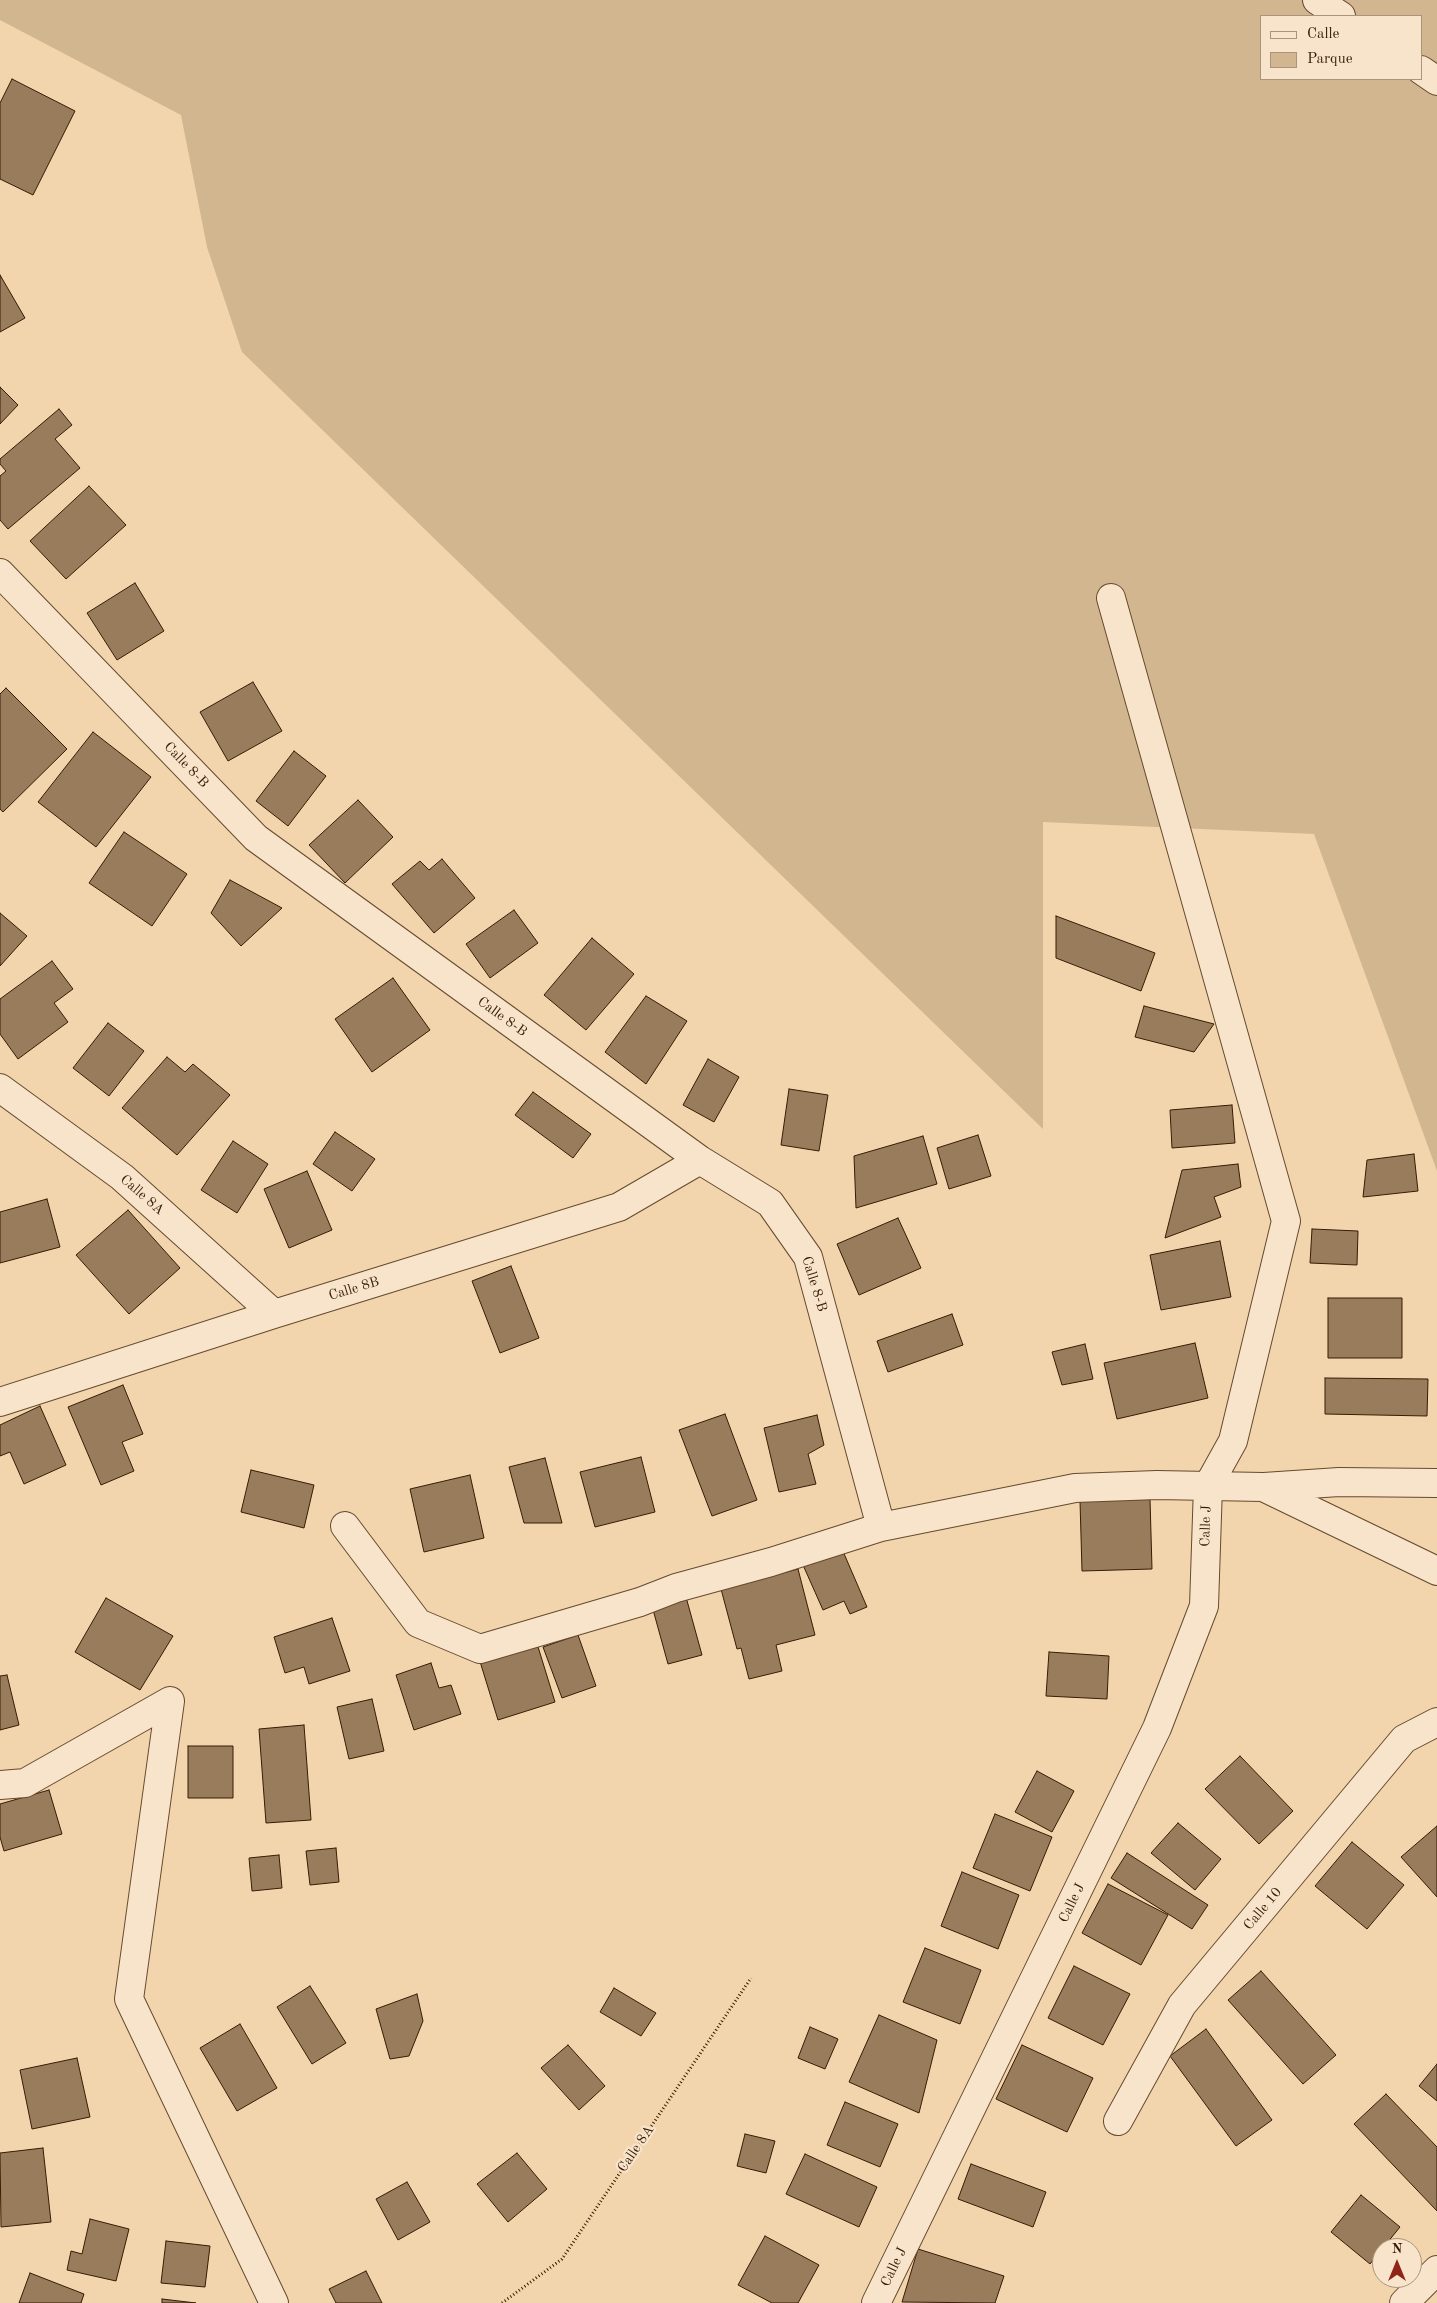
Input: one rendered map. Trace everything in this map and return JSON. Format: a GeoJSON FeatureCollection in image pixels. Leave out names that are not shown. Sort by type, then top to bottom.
{"type":"FeatureCollection","features":[{"type":"Feature","properties":{"kind":"street"},"geometry":{"type":"LineString","coordinates":[[1317,0],[1340,15]]}},
{"type":"Feature","properties":{"kind":"street"},"geometry":{"type":"LineString","coordinates":[[1422,71],[1437,81]]}},
{"type":"Feature","properties":{"kind":"street","name":"Calle 8-B"},"geometry":{"type":"LineString","coordinates":[[0,573],[256,838],[700,1160],[770,1203],[808,1257],[881,1527]]}},
{"type":"Feature","properties":{"kind":"street"},"geometry":{"type":"LineString","coordinates":[[1111,598],[1286,1221],[1234,1441],[1208,1486]]}},
{"type":"Feature","properties":{"kind":"street","name":"Calle 8A"},"geometry":{"type":"LineString","coordinates":[[0,1088],[122,1177],[274,1314]]}},
{"type":"Feature","properties":{"kind":"street","name":"Calle 8B"},"geometry":{"type":"LineString","coordinates":[[0,1402],[274,1314],[619,1207],[700,1160]]}},
{"type":"Feature","properties":{"kind":"street"},"geometry":{"type":"LineString","coordinates":[[345,1526],[418,1623],[480,1648],[631,1605],[676,1588],[771,1562],[881,1527],[1075,1488],[1157,1485],[1263,1487],[1339,1482],[1437,1483]]}},
{"type":"Feature","properties":{"kind":"street","name":"Calle J"},"geometry":{"type":"LineString","coordinates":[[876,2303],[1157,1728],[1204,1606],[1208,1486]]}},
{"type":"Feature","properties":{"kind":"street"},"geometry":{"type":"LineString","coordinates":[[1263,1487],[1437,1571]]}},
{"type":"Feature","properties":{"kind":"street"},"geometry":{"type":"LineString","coordinates":[[0,1786],[25,1783],[170,1701],[129,1999],[274,2303]]}},
{"type":"Feature","properties":{"kind":"street","name":"Calle 10"},"geometry":{"type":"LineString","coordinates":[[1118,2121],[1182,2005],[1404,1739],[1437,1722]]}},
{"type":"Feature","properties":{"kind":"street"},"geometry":{"type":"LineString","coordinates":[[1404,2303],[1437,2270]]}},
{"type":"Feature","properties":{"kind":"path","name":"Calle 8A"},"geometry":{"type":"LineString","coordinates":[[502,2303],[562,2259],[751,1978]]}},
{"type":"Feature","properties":{"kind":"green space"},"geometry":{"type":"Polygon","coordinates":[[[0,0],[1437,0],[1437,1171],[1314,834],[1043,822],[1043,1129],[242,352],[207,247],[181,115],[0,20],[0,0]]]}},
{"type":"Feature","properties":{"kind":"building"},"geometry":{"type":"Polygon","coordinates":[[[12,79],[75,111],[33,195],[0,179],[0,103],[12,79]]]}},
{"type":"Feature","properties":{"kind":"building"},"geometry":{"type":"Polygon","coordinates":[[[0,275],[25,318],[0,332],[0,275]]]}},
{"type":"Feature","properties":{"kind":"building"},"geometry":{"type":"Polygon","coordinates":[[[0,387],[18,405],[0,424],[0,387]]]}},
{"type":"Feature","properties":{"kind":"building"},"geometry":{"type":"Polygon","coordinates":[[[59,409],[72,425],[55,439],[80,468],[8,529],[0,520],[0,476],[6,471],[0,464],[0,459],[59,409]]]}},
{"type":"Feature","properties":{"kind":"building"},"geometry":{"type":"Polygon","coordinates":[[[89,486],[126,525],[66,579],[30,541],[89,486]]]}},
{"type":"Feature","properties":{"kind":"building"},"geometry":{"type":"Polygon","coordinates":[[[135,583],[164,631],[117,660],[87,613],[135,583]]]}},
{"type":"Feature","properties":{"kind":"building"},"geometry":{"type":"Polygon","coordinates":[[[253,682],[282,731],[228,761],[200,712],[253,682]]]}},
{"type":"Feature","properties":{"kind":"building"},"geometry":{"type":"Polygon","coordinates":[[[6,688],[67,749],[3,812],[0,809],[0,694],[6,688]]]}},
{"type":"Feature","properties":{"kind":"building"},"geometry":{"type":"Polygon","coordinates":[[[93,732],[151,777],[96,847],[38,802],[93,732]]]}},
{"type":"Feature","properties":{"kind":"building"},"geometry":{"type":"Polygon","coordinates":[[[294,751],[326,776],[288,826],[256,801],[294,751]]]}},
{"type":"Feature","properties":{"kind":"building"},"geometry":{"type":"Polygon","coordinates":[[[358,800],[393,837],[345,883],[309,845],[358,800]]]}},
{"type":"Feature","properties":{"kind":"building"},"geometry":{"type":"Polygon","coordinates":[[[124,832],[187,874],[152,926],[89,883],[124,832]]]}},
{"type":"Feature","properties":{"kind":"building"},"geometry":{"type":"Polygon","coordinates":[[[442,859],[475,898],[434,933],[392,884],[420,861],[429,870],[442,859]]]}},
{"type":"Feature","properties":{"kind":"building"},"geometry":{"type":"Polygon","coordinates":[[[230,880],[282,908],[241,946],[211,913],[230,880]]]}},
{"type":"Feature","properties":{"kind":"building"},"geometry":{"type":"Polygon","coordinates":[[[514,910],[538,943],[490,978],[466,944],[514,910]]]}},
{"type":"Feature","properties":{"kind":"building"},"geometry":{"type":"Polygon","coordinates":[[[0,913],[27,936],[0,966],[0,913]]]}},
{"type":"Feature","properties":{"kind":"building"},"geometry":{"type":"Polygon","coordinates":[[[1056,916],[1155,953],[1141,991],[1056,958],[1056,916]]]}},
{"type":"Feature","properties":{"kind":"building"},"geometry":{"type":"Polygon","coordinates":[[[592,938],[634,974],[586,1030],[544,995],[592,938]]]}},
{"type":"Feature","properties":{"kind":"building"},"geometry":{"type":"Polygon","coordinates":[[[52,961],[73,989],[54,1003],[68,1022],[18,1059],[0,1034],[0,999],[52,961]]]}},
{"type":"Feature","properties":{"kind":"building"},"geometry":{"type":"Polygon","coordinates":[[[393,978],[430,1030],[372,1072],[335,1019],[393,978]]]}},
{"type":"Feature","properties":{"kind":"building"},"geometry":{"type":"Polygon","coordinates":[[[646,996],[687,1021],[646,1084],[605,1052],[646,996]]]}},
{"type":"Feature","properties":{"kind":"building"},"geometry":{"type":"Polygon","coordinates":[[[1144,1006],[1214,1024],[1194,1052],[1135,1037],[1144,1006]]]}},
{"type":"Feature","properties":{"kind":"building"},"geometry":{"type":"Polygon","coordinates":[[[108,1023],[144,1051],[109,1096],[73,1068],[108,1023]]]}},
{"type":"Feature","properties":{"kind":"building"},"geometry":{"type":"Polygon","coordinates":[[[167,1057],[185,1072],[193,1064],[230,1095],[177,1155],[122,1108],[167,1057]]]}},
{"type":"Feature","properties":{"kind":"building"},"geometry":{"type":"Polygon","coordinates":[[[708,1059],[739,1077],[714,1122],[683,1105],[708,1059]]]}},
{"type":"Feature","properties":{"kind":"building"},"geometry":{"type":"Polygon","coordinates":[[[789,1089],[828,1095],[819,1151],[781,1145],[789,1089]]]}},
{"type":"Feature","properties":{"kind":"building"},"geometry":{"type":"Polygon","coordinates":[[[533,1092],[591,1134],[573,1158],[515,1115],[533,1092]]]}},
{"type":"Feature","properties":{"kind":"building"},"geometry":{"type":"Polygon","coordinates":[[[1232,1105],[1235,1143],[1172,1148],[1170,1110],[1232,1105]]]}},
{"type":"Feature","properties":{"kind":"building"},"geometry":{"type":"Polygon","coordinates":[[[335,1132],[375,1159],[352,1191],[313,1164],[335,1132]]]}},
{"type":"Feature","properties":{"kind":"building"},"geometry":{"type":"Polygon","coordinates":[[[978,1135],[991,1176],[949,1189],[937,1148],[978,1135]]]}},
{"type":"Feature","properties":{"kind":"building"},"geometry":{"type":"Polygon","coordinates":[[[923,1136],[937,1184],[856,1208],[854,1156],[923,1136]]]}},
{"type":"Feature","properties":{"kind":"building"},"geometry":{"type":"Polygon","coordinates":[[[233,1141],[268,1164],[237,1213],[201,1190],[233,1141]]]}},
{"type":"Feature","properties":{"kind":"building"},"geometry":{"type":"Polygon","coordinates":[[[1414,1154],[1418,1191],[1363,1197],[1367,1160],[1414,1154]]]}},
{"type":"Feature","properties":{"kind":"building"},"geometry":{"type":"Polygon","coordinates":[[[1238,1164],[1241,1187],[1214,1197],[1221,1217],[1165,1238],[1182,1170],[1238,1164]]]}},
{"type":"Feature","properties":{"kind":"building"},"geometry":{"type":"Polygon","coordinates":[[[307,1171],[332,1230],[289,1248],[264,1189],[307,1171]]]}},
{"type":"Feature","properties":{"kind":"building"},"geometry":{"type":"Polygon","coordinates":[[[47,1199],[60,1247],[0,1263],[0,1212],[47,1199]]]}},
{"type":"Feature","properties":{"kind":"building"},"geometry":{"type":"Polygon","coordinates":[[[128,1210],[180,1268],[129,1314],[76,1255],[128,1210]]]}},
{"type":"Feature","properties":{"kind":"building"},"geometry":{"type":"Polygon","coordinates":[[[898,1218],[921,1268],[859,1295],[837,1244],[898,1218]]]}},
{"type":"Feature","properties":{"kind":"building"},"geometry":{"type":"Polygon","coordinates":[[[1312,1229],[1358,1231],[1357,1265],[1310,1263],[1312,1229]]]}},
{"type":"Feature","properties":{"kind":"building"},"geometry":{"type":"Polygon","coordinates":[[[1220,1241],[1231,1297],[1161,1310],[1150,1255],[1220,1241]]]}},
{"type":"Feature","properties":{"kind":"building"},"geometry":{"type":"Polygon","coordinates":[[[511,1266],[539,1338],[500,1353],[472,1281],[511,1266]]]}},
{"type":"Feature","properties":{"kind":"building"},"geometry":{"type":"Polygon","coordinates":[[[1328,1298],[1402,1298],[1402,1358],[1328,1358],[1328,1298]]]}},
{"type":"Feature","properties":{"kind":"building"},"geometry":{"type":"Polygon","coordinates":[[[952,1314],[963,1345],[888,1372],[877,1341],[952,1314]]]}},
{"type":"Feature","properties":{"kind":"building"},"geometry":{"type":"Polygon","coordinates":[[[1195,1343],[1208,1398],[1117,1419],[1104,1363],[1195,1343]]]}},
{"type":"Feature","properties":{"kind":"building"},"geometry":{"type":"Polygon","coordinates":[[[1085,1344],[1093,1379],[1062,1385],[1052,1352],[1085,1344]]]}},
{"type":"Feature","properties":{"kind":"building"},"geometry":{"type":"Polygon","coordinates":[[[1325,1378],[1428,1379],[1427,1416],[1325,1414],[1325,1378]]]}},
{"type":"Feature","properties":{"kind":"building"},"geometry":{"type":"Polygon","coordinates":[[[123,1385],[143,1434],[122,1442],[134,1471],[101,1485],[68,1407],[123,1385]]]}},
{"type":"Feature","properties":{"kind":"building"},"geometry":{"type":"Polygon","coordinates":[[[40,1406],[66,1465],[24,1484],[10,1452],[0,1456],[0,1425],[40,1406]]]}},
{"type":"Feature","properties":{"kind":"building"},"geometry":{"type":"Polygon","coordinates":[[[725,1414],[757,1500],[712,1516],[679,1430],[725,1414]]]}},
{"type":"Feature","properties":{"kind":"building"},"geometry":{"type":"Polygon","coordinates":[[[817,1415],[824,1445],[808,1454],[816,1484],[779,1492],[764,1428],[817,1415]]]}},
{"type":"Feature","properties":{"kind":"building"},"geometry":{"type":"Polygon","coordinates":[[[641,1457],[655,1512],[595,1527],[580,1472],[641,1457]]]}},
{"type":"Feature","properties":{"kind":"building"},"geometry":{"type":"Polygon","coordinates":[[[545,1458],[562,1523],[524,1523],[509,1467],[545,1458]]]}},
{"type":"Feature","properties":{"kind":"building"},"geometry":{"type":"Polygon","coordinates":[[[251,1470],[314,1485],[304,1528],[241,1512],[251,1470]]]}},
{"type":"Feature","properties":{"kind":"building"},"geometry":{"type":"Polygon","coordinates":[[[470,1475],[484,1538],[424,1552],[410,1489],[470,1475]]]}},
{"type":"Feature","properties":{"kind":"building"},"geometry":{"type":"Polygon","coordinates":[[[1150,1499],[1152,1569],[1082,1571],[1080,1501],[1150,1499]]]}},
{"type":"Feature","properties":{"kind":"building"},"geometry":{"type":"Polygon","coordinates":[[[842,1549],[867,1607],[850,1614],[844,1601],[823,1610],[803,1565],[842,1549]]]}},
{"type":"Feature","properties":{"kind":"building"},"geometry":{"type":"Polygon","coordinates":[[[798,1569],[815,1635],[776,1645],[782,1671],[749,1679],[741,1648],[737,1649],[721,1589],[798,1569]]]}},
{"type":"Feature","properties":{"kind":"building"},"geometry":{"type":"Polygon","coordinates":[[[686,1597],[702,1655],[668,1664],[652,1606],[686,1597]]]}},
{"type":"Feature","properties":{"kind":"building"},"geometry":{"type":"Polygon","coordinates":[[[106,1598],[173,1636],[140,1690],[75,1652],[106,1598]]]}},
{"type":"Feature","properties":{"kind":"building"},"geometry":{"type":"Polygon","coordinates":[[[332,1618],[350,1671],[309,1684],[304,1667],[285,1673],[274,1637],[332,1618]]]}},
{"type":"Feature","properties":{"kind":"building"},"geometry":{"type":"Polygon","coordinates":[[[578,1635],[596,1686],[562,1698],[543,1647],[578,1635]]]}},
{"type":"Feature","properties":{"kind":"building"},"geometry":{"type":"Polygon","coordinates":[[[535,1637],[555,1702],[498,1720],[478,1655],[535,1637]]]}},
{"type":"Feature","properties":{"kind":"building"},"geometry":{"type":"Polygon","coordinates":[[[1049,1652],[1109,1656],[1107,1699],[1046,1696],[1049,1652]]]}},
{"type":"Feature","properties":{"kind":"building"},"geometry":{"type":"Polygon","coordinates":[[[431,1663],[439,1688],[451,1685],[461,1714],[414,1730],[396,1675],[431,1663]]]}},
{"type":"Feature","properties":{"kind":"building"},"geometry":{"type":"Polygon","coordinates":[[[7,1675],[19,1725],[0,1730],[0,1676],[7,1675]]]}},
{"type":"Feature","properties":{"kind":"building"},"geometry":{"type":"Polygon","coordinates":[[[372,1699],[384,1751],[349,1759],[337,1707],[372,1699]]]}},
{"type":"Feature","properties":{"kind":"building"},"geometry":{"type":"Polygon","coordinates":[[[304,1725],[311,1820],[266,1823],[259,1729],[304,1725]]]}},
{"type":"Feature","properties":{"kind":"building"},"geometry":{"type":"Polygon","coordinates":[[[188,1746],[233,1746],[233,1798],[188,1798],[188,1746]]]}},
{"type":"Feature","properties":{"kind":"building"},"geometry":{"type":"Polygon","coordinates":[[[1240,1756],[1293,1811],[1259,1844],[1205,1789],[1240,1756]]]}},
{"type":"Feature","properties":{"kind":"building"},"geometry":{"type":"Polygon","coordinates":[[[1037,1771],[1074,1791],[1052,1832],[1015,1812],[1037,1771]]]}},
{"type":"Feature","properties":{"kind":"building"},"geometry":{"type":"Polygon","coordinates":[[[49,1790],[62,1834],[4,1851],[0,1837],[0,1804],[49,1790]]]}},
{"type":"Feature","properties":{"kind":"building"},"geometry":{"type":"Polygon","coordinates":[[[995,1814],[1052,1837],[1030,1891],[973,1868],[995,1814]]]}},
{"type":"Feature","properties":{"kind":"building"},"geometry":{"type":"Polygon","coordinates":[[[1178,1823],[1221,1859],[1195,1890],[1151,1853],[1178,1823]]]}},
{"type":"Feature","properties":{"kind":"building"},"geometry":{"type":"Polygon","coordinates":[[[1437,1826],[1437,1897],[1401,1857],[1437,1826]]]}},
{"type":"Feature","properties":{"kind":"building"},"geometry":{"type":"Polygon","coordinates":[[[1352,1842],[1404,1885],[1367,1929],[1315,1886],[1352,1842]]]}},
{"type":"Feature","properties":{"kind":"building"},"geometry":{"type":"Polygon","coordinates":[[[336,1848],[339,1882],[310,1885],[306,1851],[336,1848]]]}},
{"type":"Feature","properties":{"kind":"building"},"geometry":{"type":"Polygon","coordinates":[[[1127,1853],[1208,1905],[1192,1929],[1111,1878],[1127,1853]]]}},
{"type":"Feature","properties":{"kind":"building"},"geometry":{"type":"Polygon","coordinates":[[[279,1855],[282,1888],[252,1891],[249,1858],[279,1855]]]}},
{"type":"Feature","properties":{"kind":"building"},"geometry":{"type":"Polygon","coordinates":[[[962,1872],[1019,1895],[998,1949],[941,1926],[962,1872]]]}},
{"type":"Feature","properties":{"kind":"building"},"geometry":{"type":"Polygon","coordinates":[[[1108,1884],[1168,1915],[1141,1965],[1082,1933],[1108,1884]]]}},
{"type":"Feature","properties":{"kind":"building"},"geometry":{"type":"Polygon","coordinates":[[[925,1948],[981,1970],[960,2024],[903,2002],[925,1948]]]}},
{"type":"Feature","properties":{"kind":"building"},"geometry":{"type":"Polygon","coordinates":[[[1074,1966],[1130,1994],[1103,2045],[1048,2018],[1074,1966]]]}},
{"type":"Feature","properties":{"kind":"building"},"geometry":{"type":"Polygon","coordinates":[[[1261,1971],[1336,2055],[1303,2084],[1228,2000],[1261,1971]]]}},
{"type":"Feature","properties":{"kind":"building"},"geometry":{"type":"Polygon","coordinates":[[[310,1986],[346,2043],[312,2064],[277,2007],[310,1986]]]}},
{"type":"Feature","properties":{"kind":"building"},"geometry":{"type":"Polygon","coordinates":[[[614,1988],[656,2013],[641,2036],[600,2012],[614,1988]]]}},
{"type":"Feature","properties":{"kind":"building"},"geometry":{"type":"Polygon","coordinates":[[[417,1994],[423,2021],[409,2056],[390,2059],[376,2009],[417,1994]]]}},
{"type":"Feature","properties":{"kind":"building"},"geometry":{"type":"Polygon","coordinates":[[[879,2015],[937,2040],[919,2113],[849,2082],[879,2015]]]}},
{"type":"Feature","properties":{"kind":"building"},"geometry":{"type":"Polygon","coordinates":[[[240,2024],[277,2088],[237,2111],[200,2048],[240,2024]]]}},
{"type":"Feature","properties":{"kind":"building"},"geometry":{"type":"Polygon","coordinates":[[[810,2027],[838,2039],[825,2069],[798,2058],[810,2027]]]}},
{"type":"Feature","properties":{"kind":"building"},"geometry":{"type":"Polygon","coordinates":[[[1206,2029],[1272,2120],[1236,2146],[1170,2056],[1206,2029]]]}},
{"type":"Feature","properties":{"kind":"building"},"geometry":{"type":"Polygon","coordinates":[[[568,2045],[605,2086],[579,2110],[541,2068],[568,2045]]]}},
{"type":"Feature","properties":{"kind":"building"},"geometry":{"type":"Polygon","coordinates":[[[1022,2045],[1093,2078],[1067,2132],[996,2099],[1022,2045]]]}},
{"type":"Feature","properties":{"kind":"building"},"geometry":{"type":"Polygon","coordinates":[[[77,2058],[90,2117],[32,2129],[20,2070],[77,2058]]]}},
{"type":"Feature","properties":{"kind":"building"},"geometry":{"type":"Polygon","coordinates":[[[1437,2064],[1437,2101],[1419,2086],[1437,2064]]]}},
{"type":"Feature","properties":{"kind":"building"},"geometry":{"type":"Polygon","coordinates":[[[1386,2094],[1437,2147],[1437,2211],[1354,2124],[1386,2094]]]}},
{"type":"Feature","properties":{"kind":"building"},"geometry":{"type":"Polygon","coordinates":[[[845,2102],[898,2124],[880,2167],[827,2145],[845,2102]]]}},
{"type":"Feature","properties":{"kind":"building"},"geometry":{"type":"Polygon","coordinates":[[[745,2134],[775,2141],[766,2173],[737,2166],[745,2134]]]}},
{"type":"Feature","properties":{"kind":"building"},"geometry":{"type":"Polygon","coordinates":[[[43,2148],[51,2222],[1,2227],[0,2153],[43,2148]]]}},
{"type":"Feature","properties":{"kind":"building"},"geometry":{"type":"Polygon","coordinates":[[[517,2153],[547,2189],[508,2222],[477,2184],[517,2153]]]}},
{"type":"Feature","properties":{"kind":"building"},"geometry":{"type":"Polygon","coordinates":[[[805,2154],[877,2187],[859,2227],[786,2194],[805,2154]]]}},
{"type":"Feature","properties":{"kind":"building"},"geometry":{"type":"Polygon","coordinates":[[[971,2164],[1046,2192],[1033,2227],[958,2199],[971,2164]]]}},
{"type":"Feature","properties":{"kind":"building"},"geometry":{"type":"Polygon","coordinates":[[[407,2182],[430,2222],[398,2240],[376,2199],[407,2182]]]}},
{"type":"Feature","properties":{"kind":"building"},"geometry":{"type":"Polygon","coordinates":[[[1361,2195],[1400,2227],[1391,2238],[1372,2238],[1372,2262],[1370,2264],[1331,2232],[1361,2195]]]}},
{"type":"Feature","properties":{"kind":"building"},"geometry":{"type":"Polygon","coordinates":[[[90,2219],[129,2229],[116,2281],[67,2270],[71,2251],[82,2254],[90,2219]]]}},
{"type":"Feature","properties":{"kind":"building"},"geometry":{"type":"Polygon","coordinates":[[[765,2236],[819,2265],[798,2303],[772,2303],[738,2285],[765,2236]]]}},
{"type":"Feature","properties":{"kind":"building"},"geometry":{"type":"Polygon","coordinates":[[[166,2241],[210,2246],[205,2287],[161,2283],[166,2241]]]}},
{"type":"Feature","properties":{"kind":"building"},"geometry":{"type":"Polygon","coordinates":[[[918,2249],[1004,2276],[995,2303],[902,2302],[918,2249]]]}},
{"type":"Feature","properties":{"kind":"building"},"geometry":{"type":"Polygon","coordinates":[[[366,2271],[382,2303],[336,2303],[329,2289],[366,2271]]]}},
{"type":"Feature","properties":{"kind":"building"},"geometry":{"type":"Polygon","coordinates":[[[30,2273],[84,2294],[81,2303],[19,2303],[30,2273]]]}},
{"type":"Feature","properties":{"kind":"building"},"geometry":{"type":"Polygon","coordinates":[[[162,2299],[196,2303],[162,2303],[162,2299]]]}}]}
